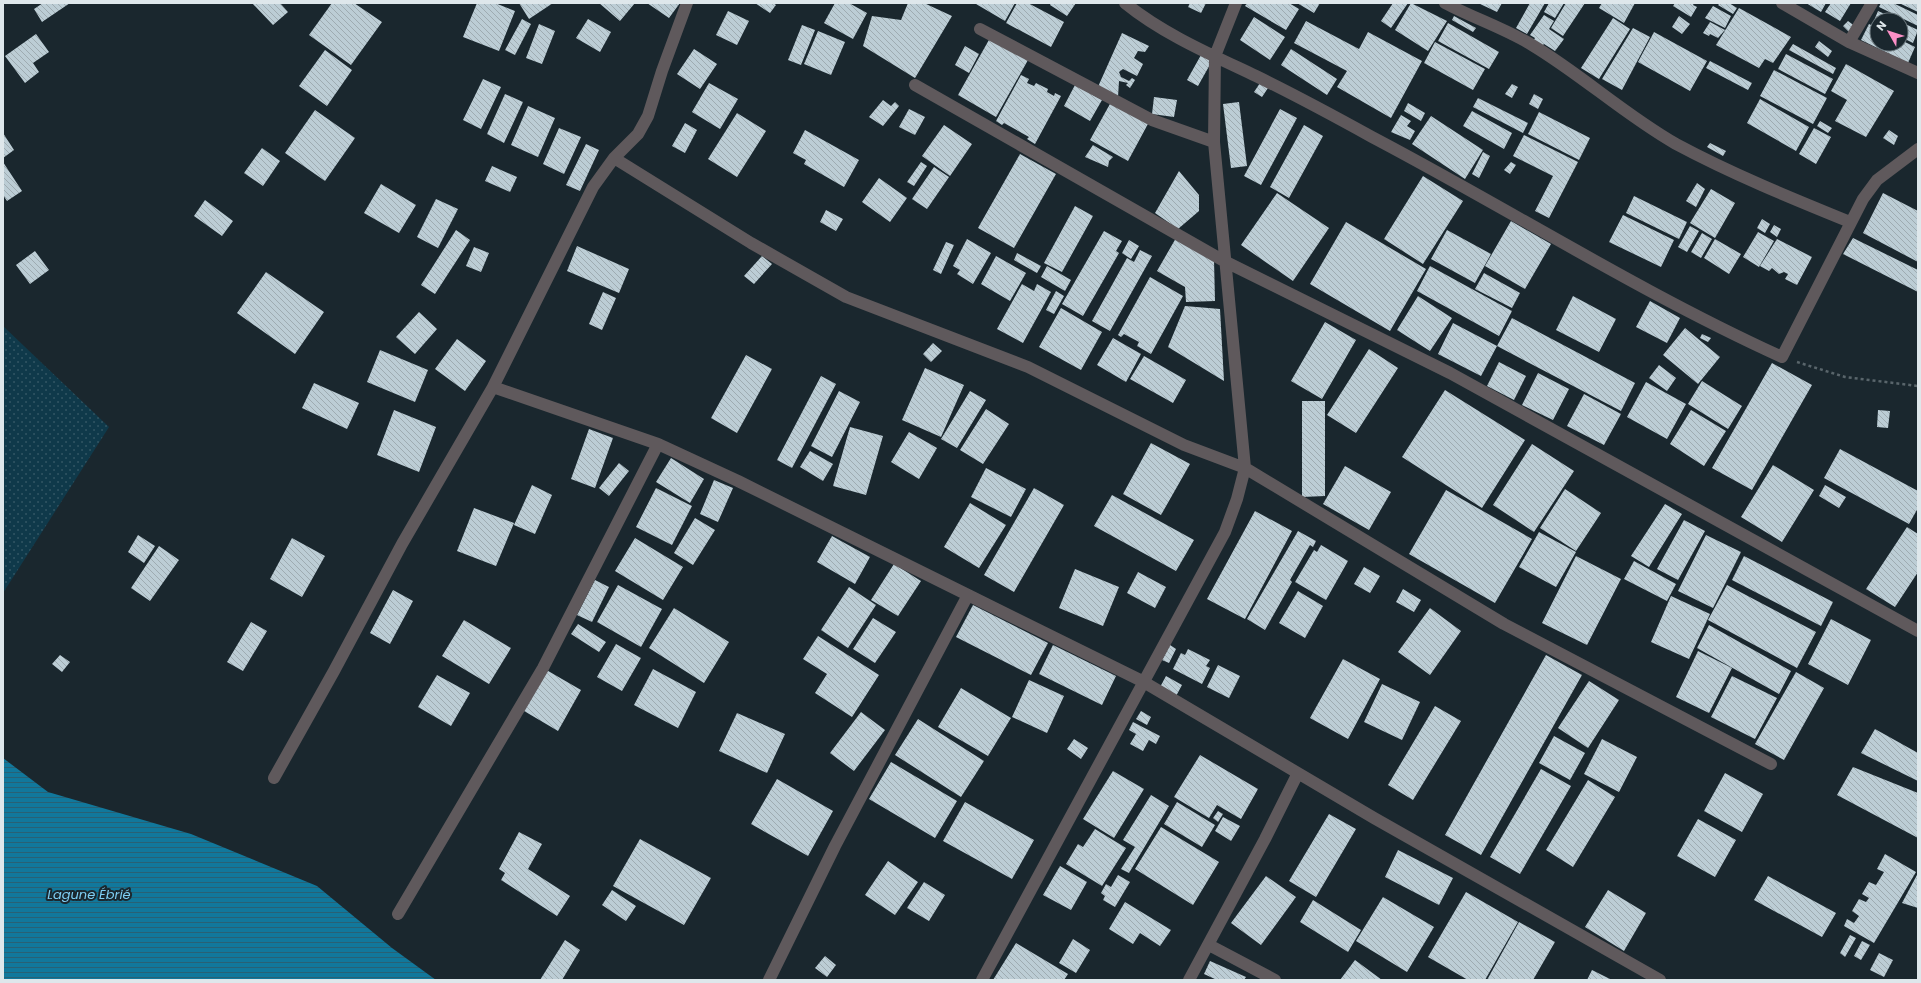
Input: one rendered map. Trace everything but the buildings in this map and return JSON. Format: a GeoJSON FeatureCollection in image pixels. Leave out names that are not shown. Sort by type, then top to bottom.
{"type":"FeatureCollection","features":[{"type":"Feature","properties":{"kind":"street"},"geometry":{"type":"LineString","coordinates":[[274,778],[334,671],[402,544],[493,387],[593,187],[614,158],[638,134],[648,116],[662,71],[687,3]]}},
{"type":"Feature","properties":{"kind":"street"},"geometry":{"type":"LineString","coordinates":[[1125,3],[1169,32],[1293,94],[1424,164],[1573,249],[1727,331],[1782,357],[1863,199],[1877,180],[1918,149]]}},
{"type":"Feature","properties":{"kind":"street"},"geometry":{"type":"LineString","coordinates":[[982,980],[1142,681],[1224,532],[1237,499],[1245,468],[1224,261],[1214,142],[1215,56],[1236,3]]}},
{"type":"Feature","properties":{"kind":"street"},"geometry":{"type":"LineString","coordinates":[[1445,3],[1510,33],[1532,45],[1563,65],[1628,115],[1676,143],[1721,167],[1850,222]]}},
{"type":"Feature","properties":{"kind":"street"},"geometry":{"type":"LineString","coordinates":[[1782,3],[1849,42],[1918,73]]}},
{"type":"Feature","properties":{"kind":"street"},"geometry":{"type":"LineString","coordinates":[[1849,42],[1872,3]]}},
{"type":"Feature","properties":{"kind":"street"},"geometry":{"type":"LineString","coordinates":[[980,29],[1152,120],[1214,142]]}},
{"type":"Feature","properties":{"kind":"street"},"geometry":{"type":"LineString","coordinates":[[915,85],[1224,261],[1450,373],[1918,631]]}},
{"type":"Feature","properties":{"kind":"street"},"geometry":{"type":"LineString","coordinates":[[614,158],[751,243],[846,297],[1028,368],[1184,445],[1245,468],[1504,624],[1771,764]]}},
{"type":"Feature","properties":{"kind":"street"},"geometry":{"type":"LineString","coordinates":[[493,387],[658,444],[738,481],[1142,681],[1298,773],[1660,980]]}},
{"type":"Feature","properties":{"kind":"street"},"geometry":{"type":"LineString","coordinates":[[398,914],[543,668],[658,444]]}},
{"type":"Feature","properties":{"kind":"street"},"geometry":{"type":"LineString","coordinates":[[769,980],[835,846],[968,595]]}},
{"type":"Feature","properties":{"kind":"street"},"geometry":{"type":"LineString","coordinates":[[1188,980],[1209,945],[1298,773]]}},
{"type":"Feature","properties":{"kind":"street"},"geometry":{"type":"LineString","coordinates":[[1209,945],[1274,980]]}},
{"type":"Feature","properties":{"kind":"path"},"geometry":{"type":"LineString","coordinates":[[1782,357],[1845,377],[1918,386]]}},
{"type":"Feature","properties":{"kind":"shaded area"},"geometry":{"type":"Polygon","coordinates":[[[3,326],[109,427],[3,593],[3,326]]]}},
{"type":"Feature","properties":{"kind":"water","name":"Lagune Ébrié"},"geometry":{"type":"Polygon","coordinates":[[[3,758],[48,792],[191,834],[317,886],[392,948],[436,980],[3,980],[3,758]]]}}]}
